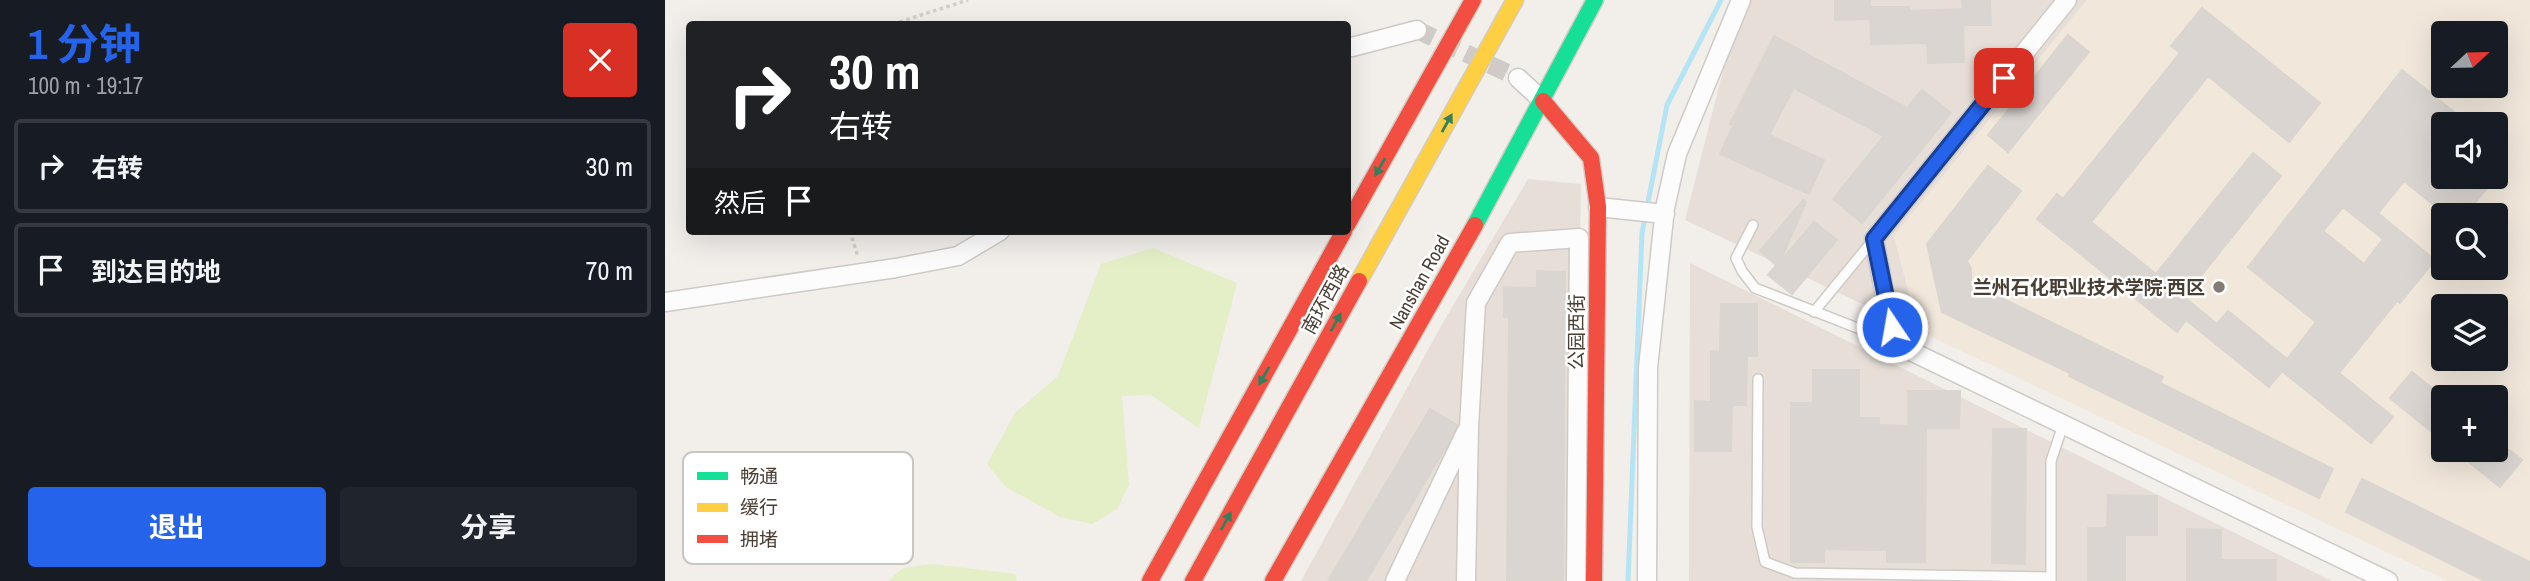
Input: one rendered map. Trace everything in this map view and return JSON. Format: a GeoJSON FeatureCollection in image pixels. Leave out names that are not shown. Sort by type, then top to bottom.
{"type":"FeatureCollection","features":[{"type":"Feature","properties":{"kind":"main road"},"geometry":{"type":"LineString","coordinates":[[1351,218],[1472,0]]}},
{"type":"Feature","properties":{"kind":"main road","name":"南环西路"},"geometry":{"type":"LineString","coordinates":[[1193,581],[1515,0]]}},
{"type":"Feature","properties":{"kind":"main road","name":"Nanshan Road"},"geometry":{"type":"LineString","coordinates":[[1273,581],[1449,272],[1595,0]]}},
{"type":"Feature","properties":{"kind":"main road","name":"公园西街"},"geometry":{"type":"LineString","coordinates":[[1543,101],[1591,158],[1598,207],[1594,581]]}},
{"type":"Feature","properties":{"kind":"main road","name":"南环西路"},"geometry":{"type":"LineString","coordinates":[[1150,581],[1342,235]]}},
{"type":"Feature","properties":{"kind":"street"},"geometry":{"type":"LineString","coordinates":[[1647,581],[1648,368],[1659,213],[1677,154],[1741,0]]}},
{"type":"Feature","properties":{"kind":"street"},"geometry":{"type":"LineString","coordinates":[[2067,0],[1874,239],[1894,343],[2388,581]]}},
{"type":"Feature","properties":{"kind":"street"},"geometry":{"type":"LineString","coordinates":[[1351,47],[1417,30]]}},
{"type":"Feature","properties":{"kind":"street"},"geometry":{"type":"LineString","coordinates":[[1518,78],[1543,101]]}},
{"type":"Feature","properties":{"kind":"street"},"geometry":{"type":"LineString","coordinates":[[1598,207],[1659,213]]}},
{"type":"Feature","properties":{"kind":"street"},"geometry":{"type":"LineString","coordinates":[[665,302],[958,256],[993,235]]}},
{"type":"Feature","properties":{"kind":"street"},"geometry":{"type":"LineString","coordinates":[[1466,581],[1469,427],[1476,303],[1510,243],[1579,238],[1576,581]]}},
{"type":"Feature","properties":{"kind":"street"},"geometry":{"type":"LineString","coordinates":[[1395,581],[1469,427]]}},
{"type":"Feature","properties":{"kind":"lane"},"geometry":{"type":"LineString","coordinates":[[1753,225],[1736,258],[1755,288],[1894,343]]}},
{"type":"Feature","properties":{"kind":"lane"},"geometry":{"type":"LineString","coordinates":[[1814,312],[1874,239]]}},
{"type":"Feature","properties":{"kind":"lane"},"geometry":{"type":"LineString","coordinates":[[1758,379],[1757,527],[1765,562],[1795,577],[2051,579],[2051,461],[2063,425]]}},
{"type":"Feature","properties":{"kind":"path"},"geometry":{"type":"LineString","coordinates":[[902,21],[968,0]]}},
{"type":"Feature","properties":{"kind":"path"},"geometry":{"type":"LineString","coordinates":[[851,235],[863,273]]}},
{"type":"Feature","properties":{"kind":"shaded area"},"geometry":{"type":"Polygon","coordinates":[[[1741,0],[2087,0],[1894,236],[1919,331],[1685,220],[1741,0]]]}},
{"type":"Feature","properties":{"kind":"shaded area","name":"兰州石化职业技术学院·西区"},"geometry":{"type":"Polygon","coordinates":[[[2087,0],[2530,0],[2530,581],[2448,581],[1919,331],[1894,236],[2087,0]]]}},
{"type":"Feature","properties":{"kind":"shaded area"},"geometry":{"type":"Polygon","coordinates":[[[1528,179],[1581,184],[1574,581],[1301,581],[1441,326],[1528,179]]]}},
{"type":"Feature","properties":{"kind":"shaded area"},"geometry":{"type":"Polygon","coordinates":[[[1690,263],[2332,581],[1689,581],[1690,263]]]}},
{"type":"Feature","properties":{"kind":"green space"},"geometry":{"type":"Polygon","coordinates":[[[1153,248],[1237,283],[1199,428],[1151,395],[1122,396],[1129,485],[1117,509],[1092,524],[1060,517],[1006,487],[987,464],[1015,413],[1058,376],[1101,264],[1153,248]]]}},
{"type":"Feature","properties":{"kind":"green space"},"geometry":{"type":"Polygon","coordinates":[[[932,564],[1015,574],[1017,581],[888,581],[903,568],[932,564]]]}},
{"type":"Feature","properties":{"kind":"building"},"geometry":{"type":"Polygon","coordinates":[[[1835,0],[1870,0],[1870,19],[1835,20],[1835,0]]]}},
{"type":"Feature","properties":{"kind":"building"},"geometry":{"type":"Polygon","coordinates":[[[1962,0],[1990,0],[1991,25],[1963,25],[1964,62],[1928,63],[1927,43],[1871,44],[1870,7],[1909,7],[1910,11],[1963,9],[1962,0]]]}},
{"type":"Feature","properties":{"kind":"building"},"geometry":{"type":"Polygon","coordinates":[[[2202,8],[2320,103],[2289,142],[2208,76],[2091,222],[2156,274],[2253,153],[2281,176],[2184,297],[2217,324],[2228,311],[2287,359],[2316,322],[2248,267],[2402,70],[2431,93],[2431,98],[2437,98],[2454,112],[2431,112],[2431,189],[2486,189],[2475,203],[2431,203],[2404,181],[2378,213],[2431,257],[2431,265],[2400,303],[2397,301],[2339,373],[2393,417],[2371,443],[2282,371],[2269,387],[2186,320],[2177,332],[2037,219],[2057,194],[2063,199],[2180,53],[2171,46],[2202,8]],[[2343,207],[2323,231],[2364,264],[2383,239],[2343,207]]]}},
{"type":"Feature","properties":{"kind":"building"},"geometry":{"type":"Polygon","coordinates":[[[2068,35],[2089,52],[2008,152],[1988,135],[2068,35]]]}},
{"type":"Feature","properties":{"kind":"building"},"geometry":{"type":"Polygon","coordinates":[[[1774,36],[1907,108],[1922,90],[1951,113],[1862,223],[1833,199],[1884,136],[1794,88],[1769,135],[1824,160],[1809,194],[1720,154],[1733,126],[1730,124],[1774,36]]]}},
{"type":"Feature","properties":{"kind":"building"},"geometry":{"type":"Polygon","coordinates":[[[1988,166],[2021,191],[1967,261],[1971,269],[1971,283],[2163,377],[2160,383],[2333,469],[2319,498],[1942,312],[1927,244],[1988,166]]]}},
{"type":"Feature","properties":{"kind":"building"},"geometry":{"type":"Polygon","coordinates":[[[1803,200],[1806,202],[1780,262],[1814,222],[1837,240],[1792,294],[1768,275],[1776,265],[1760,251],[1803,200]]]}},
{"type":"Feature","properties":{"kind":"building"},"geometry":{"type":"Polygon","coordinates":[[[1537,271],[1565,272],[1563,581],[1507,581],[1509,317],[1504,317],[1504,287],[1537,288],[1537,271]]]}},
{"type":"Feature","properties":{"kind":"building"},"geometry":{"type":"Polygon","coordinates":[[[1721,304],[1757,304],[1757,356],[1747,356],[1746,405],[1732,405],[1731,451],[1695,451],[1695,401],[1711,402],[1711,351],[1720,352],[1721,304]]]}},
{"type":"Feature","properties":{"kind":"building"},"geometry":{"type":"Polygon","coordinates":[[[1813,370],[1859,370],[1859,418],[1879,418],[1879,425],[1908,426],[1908,391],[1960,391],[1959,428],[1926,428],[1925,562],[1887,562],[1887,550],[1824,549],[1824,562],[1791,562],[1791,403],[1813,403],[1813,370]]]}},
{"type":"Feature","properties":{"kind":"building"},"geometry":{"type":"Polygon","coordinates":[[[2412,372],[2431,387],[2431,431],[2390,398],[2412,372]]]}},
{"type":"Feature","properties":{"kind":"building"},"geometry":{"type":"Polygon","coordinates":[[[1430,409],[1457,425],[1449,442],[1366,581],[1328,581],[1430,409]]]}},
{"type":"Feature","properties":{"kind":"building"},"geometry":{"type":"Polygon","coordinates":[[[1993,429],[2026,429],[2025,564],[1992,563],[1993,429]]]}},
{"type":"Feature","properties":{"kind":"building"},"geometry":{"type":"Polygon","coordinates":[[[2508,449],[2522,460],[2500,487],[2469,462],[2508,462],[2508,449]]]}},
{"type":"Feature","properties":{"kind":"building"},"geometry":{"type":"Polygon","coordinates":[[[2362,479],[2530,562],[2530,581],[2485,581],[2346,512],[2362,479]]]}},
{"type":"Feature","properties":{"kind":"building"},"geometry":{"type":"Polygon","coordinates":[[[2108,495],[2157,496],[2157,535],[2125,535],[2125,581],[2088,581],[2088,528],[2107,528],[2108,495]]]}},
{"type":"Feature","properties":{"kind":"building"},"geometry":{"type":"Polygon","coordinates":[[[2187,529],[2221,530],[2221,560],[2276,560],[2276,581],[2187,581],[2187,529]]]}},
{"type":"Feature","properties":{"kind":"waterway"},"geometry":{"type":"LineString","coordinates":[[1628,581],[1642,233],[1667,105],[1721,0]]}},
{"type":"Feature","properties":{"kind":"tunnel"},"geometry":{"type":"LineString","coordinates":[[1417,30],[1518,78]]}},
{"type":"Feature","properties":{"kind":"traffic: fast"},"geometry":{"type":"LineString","coordinates":[[1475,225],[1595,0]]}},
{"type":"Feature","properties":{"kind":"traffic: slow"},"geometry":{"type":"LineString","coordinates":[[1359,281],[1515,0]]}},
{"type":"Feature","properties":{"kind":"traffic: jam"},"geometry":{"type":"LineString","coordinates":[[1351,218],[1473,0]]}},
{"type":"Feature","properties":{"kind":"traffic: jam"},"geometry":{"type":"LineString","coordinates":[[1543,101],[1591,158],[1598,207],[1594,581]]}},
{"type":"Feature","properties":{"kind":"traffic: jam"},"geometry":{"type":"LineString","coordinates":[[1273,581],[1475,225]]}},
{"type":"Feature","properties":{"kind":"traffic: jam"},"geometry":{"type":"LineString","coordinates":[[1150,581],[1342,235]]}},
{"type":"Feature","properties":{"kind":"traffic: jam"},"geometry":{"type":"LineString","coordinates":[[1193,581],[1359,281]]}},
{"type":"Feature","properties":{"kind":"place","name":"兰州石化职业技术学院·西区"},"geometry":{"type":"Point","coordinates":[2219,287]}},
{"type":"Feature","properties":{"kind":"route"},"geometry":{"type":"LineString","coordinates":[[1892,327],[1874,239],[2004,78]]}}]}
